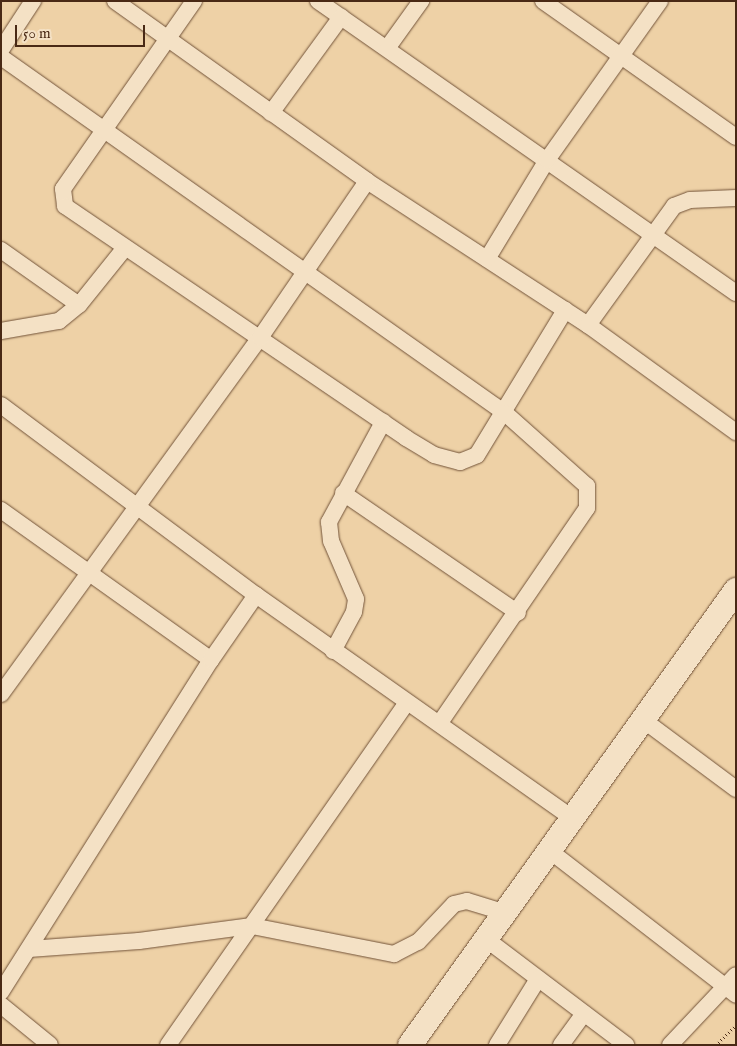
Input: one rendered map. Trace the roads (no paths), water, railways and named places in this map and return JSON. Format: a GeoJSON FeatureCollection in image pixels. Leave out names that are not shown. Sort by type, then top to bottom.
{"type":"FeatureCollection","features":[{"type":"Feature","properties":{"kind":"main road"},"geometry":{"type":"LineString","coordinates":[[410,1045],[486,939],[503,912],[550,851],[642,719],[736,590]]}},
{"type":"Feature","properties":{"kind":"street"},"geometry":{"type":"LineString","coordinates":[[1,50],[33,1]]}},
{"type":"Feature","properties":{"kind":"street"},"geometry":{"type":"LineString","coordinates":[[115,1],[367,181],[588,325],[736,432]]}},
{"type":"Feature","properties":{"kind":"street"},"geometry":{"type":"LineString","coordinates":[[194,1],[105,129],[61,198],[64,206],[124,249],[434,455],[460,462],[477,454],[504,413],[565,310]]}},
{"type":"Feature","properties":{"kind":"street"},"geometry":{"type":"LineString","coordinates":[[318,1],[388,48],[736,293]]}},
{"type":"Feature","properties":{"kind":"street"},"geometry":{"type":"LineString","coordinates":[[388,48],[420,1]]}},
{"type":"Feature","properties":{"kind":"street"},"geometry":{"type":"LineString","coordinates":[[543,1],[736,137]]}},
{"type":"Feature","properties":{"kind":"street"},"geometry":{"type":"LineString","coordinates":[[486,259],[548,160],[660,1]]}},
{"type":"Feature","properties":{"kind":"street"},"geometry":{"type":"LineString","coordinates":[[271,113],[342,17]]}},
{"type":"Feature","properties":{"kind":"street"},"geometry":{"type":"LineString","coordinates":[[1,57],[504,413],[580,477],[589,496],[587,508],[518,613],[440,723]]}},
{"type":"Feature","properties":{"kind":"street"},"geometry":{"type":"LineString","coordinates":[[1,694],[137,503],[260,338],[367,181]]}},
{"type":"Feature","properties":{"kind":"street"},"geometry":{"type":"LineString","coordinates":[[588,325],[652,233],[674,206],[690,200],[736,198]]}},
{"type":"Feature","properties":{"kind":"street"},"geometry":{"type":"LineString","coordinates":[[1,331],[59,321],[79,305],[124,249]]}},
{"type":"Feature","properties":{"kind":"street"},"geometry":{"type":"LineString","coordinates":[[1,250],[79,305]]}},
{"type":"Feature","properties":{"kind":"street"},"geometry":{"type":"LineString","coordinates":[[1,405],[137,503],[256,595],[333,651],[407,703],[440,723],[573,819]]}},
{"type":"Feature","properties":{"kind":"street"},"geometry":{"type":"LineString","coordinates":[[333,651],[354,612],[356,600],[327,530],[343,493],[383,422]]}},
{"type":"Feature","properties":{"kind":"street"},"geometry":{"type":"LineString","coordinates":[[343,493],[518,613]]}},
{"type":"Feature","properties":{"kind":"street"},"geometry":{"type":"LineString","coordinates":[[1,510],[211,660]]}},
{"type":"Feature","properties":{"kind":"street"},"geometry":{"type":"LineString","coordinates":[[1,992],[211,660],[256,595]]}},
{"type":"Feature","properties":{"kind":"street"},"geometry":{"type":"LineString","coordinates":[[168,1045],[407,703]]}},
{"type":"Feature","properties":{"kind":"street"},"geometry":{"type":"LineString","coordinates":[[642,719],[736,789]]}},
{"type":"Feature","properties":{"kind":"street"},"geometry":{"type":"LineString","coordinates":[[550,851],[732,985],[670,1045]]}},
{"type":"Feature","properties":{"kind":"street"},"geometry":{"type":"LineString","coordinates":[[29,949],[139,941],[252,926],[394,954],[418,942],[454,904],[467,901],[503,912]]}},
{"type":"Feature","properties":{"kind":"street"},"geometry":{"type":"LineString","coordinates":[[486,939],[626,1045]]}},
{"type":"Feature","properties":{"kind":"street"},"geometry":{"type":"LineString","coordinates":[[497,1045],[538,979]]}},
{"type":"Feature","properties":{"kind":"street"},"geometry":{"type":"LineString","coordinates":[[1,1005],[50,1045]]}},
{"type":"Feature","properties":{"kind":"street"},"geometry":{"type":"LineString","coordinates":[[561,1045],[584,1014]]}}]}
